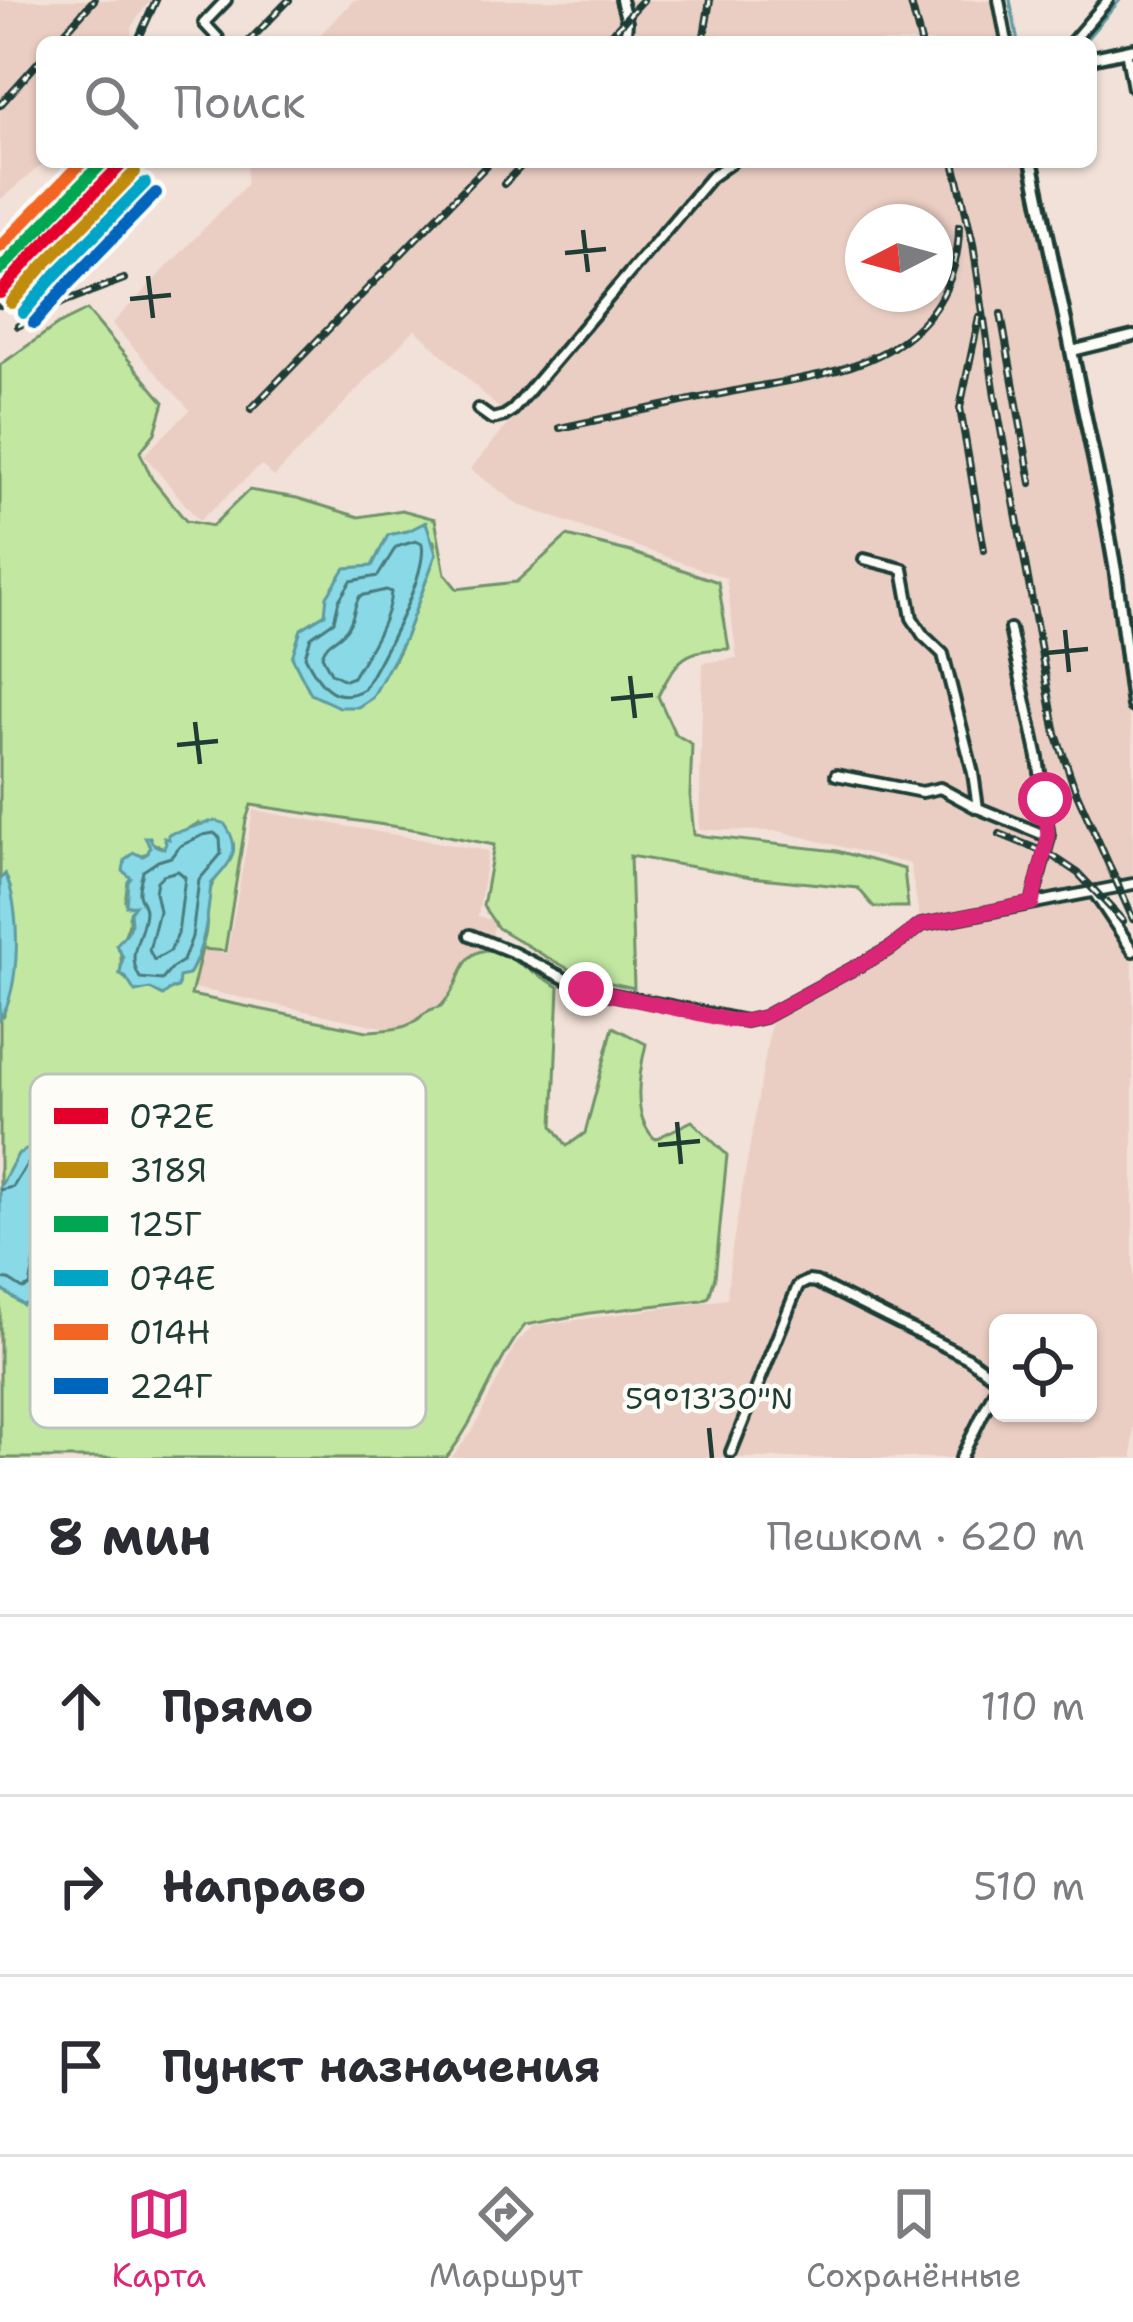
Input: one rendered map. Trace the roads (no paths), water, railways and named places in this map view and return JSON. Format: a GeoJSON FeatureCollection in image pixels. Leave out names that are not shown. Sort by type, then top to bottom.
{"type":"FeatureCollection","features":[{"type":"Feature","properties":{"kind":"street"},"geometry":{"type":"LineString","coordinates":[[216,36],[204,23],[226,0]]}},
{"type":"Feature","properties":{"kind":"street"},"geometry":{"type":"LineString","coordinates":[[621,0],[626,36]]}},
{"type":"Feature","properties":{"kind":"street"},"geometry":{"type":"LineString","coordinates":[[999,0],[1006,36]]}},
{"type":"Feature","properties":{"kind":"street"},"geometry":{"type":"LineString","coordinates":[[1077,36],[1108,0]]}},
{"type":"Feature","properties":{"kind":"street"},"geometry":{"type":"LineString","coordinates":[[1097,57],[1130,50],[1133,88]]}},
{"type":"Feature","properties":{"kind":"street"},"geometry":{"type":"LineString","coordinates":[[478,409],[492,419],[513,410],[724,168]]}},
{"type":"Feature","properties":{"kind":"street"},"geometry":{"type":"LineString","coordinates":[[1034,168],[1116,574],[1133,706]]}},
{"type":"Feature","properties":{"kind":"street"},"geometry":{"type":"LineString","coordinates":[[1072,351],[1133,335]]}},
{"type":"Feature","properties":{"kind":"street"},"geometry":{"type":"LineString","coordinates":[[864,559],[903,569],[912,618],[944,654],[978,808]]}},
{"type":"Feature","properties":{"kind":"street"},"geometry":{"type":"LineString","coordinates":[[1010,629],[1038,758],[1048,838],[1032,903]]}},
{"type":"Feature","properties":{"kind":"street"},"geometry":{"type":"LineString","coordinates":[[836,776],[922,792],[940,788],[1048,838]]}},
{"type":"Feature","properties":{"kind":"street"},"geometry":{"type":"LineString","coordinates":[[470,934],[586,989],[746,1021],[764,1017],[891,948],[921,925],[1133,884]]}},
{"type":"Feature","properties":{"kind":"street"},"geometry":{"type":"LineString","coordinates":[[1094,892],[1133,951]]}},
{"type":"Feature","properties":{"kind":"street"},"geometry":{"type":"LineString","coordinates":[[731,1452],[798,1286],[808,1281],[882,1313],[989,1374]]}},
{"type":"Feature","properties":{"kind":"street"},"geometry":{"type":"LineString","coordinates":[[962,1458],[989,1400]]}},
{"type":"Feature","properties":{"kind":"water"},"geometry":{"type":"Polygon","coordinates":[[[426,522],[436,554],[405,638],[372,698],[358,707],[339,707],[311,694],[292,657],[301,629],[325,614],[327,596],[345,568],[372,566],[388,535],[426,522]]]}},
{"type":"Feature","properties":{"kind":"water"},"geometry":{"type":"Polygon","coordinates":[[[215,821],[224,823],[234,849],[211,884],[205,931],[189,975],[179,977],[178,988],[163,996],[150,989],[135,992],[120,974],[123,957],[116,945],[127,933],[135,905],[126,906],[131,878],[123,871],[125,860],[134,853],[148,853],[145,837],[164,848],[164,838],[169,839],[170,833],[215,821]]]}},
{"type":"Feature","properties":{"kind":"water"},"geometry":{"type":"Polygon","coordinates":[[[5,874],[14,906],[16,948],[12,989],[0,1018],[0,880],[5,874]]]}},
{"type":"Feature","properties":{"kind":"water"},"geometry":{"type":"Polygon","coordinates":[[[30,1148],[30,1302],[23,1305],[0,1288],[0,1187],[18,1154],[30,1148]]]}},
{"type":"Feature","properties":{"kind":"waterway"},"geometry":{"type":"LineString","coordinates":[[1010,0],[1017,36]]}},
{"type":"Feature","properties":{"kind":"waterway"},"geometry":{"type":"LineString","coordinates":[[1089,36],[1120,0]]}},
{"type":"Feature","properties":{"kind":"railway"},"geometry":{"type":"LineString","coordinates":[[61,36],[94,0]]}},
{"type":"Feature","properties":{"kind":"railway"},"geometry":{"type":"LineString","coordinates":[[140,36],[156,0]]}},
{"type":"Feature","properties":{"kind":"railway"},"geometry":{"type":"LineString","coordinates":[[254,36],[289,0]]}},
{"type":"Feature","properties":{"kind":"railway"},"geometry":{"type":"LineString","coordinates":[[610,36],[643,0]]}},
{"type":"Feature","properties":{"kind":"railway"},"geometry":{"type":"LineString","coordinates":[[704,36],[710,0]]}},
{"type":"Feature","properties":{"kind":"railway"},"geometry":{"type":"LineString","coordinates":[[910,0],[919,36]]}},
{"type":"Feature","properties":{"kind":"railway"},"geometry":{"type":"LineString","coordinates":[[0,105],[36,65]]}},
{"type":"Feature","properties":{"kind":"railway"},"geometry":{"type":"LineString","coordinates":[[7,272],[81,168]]}},
{"type":"Feature","properties":{"kind":"railway"},"geometry":{"type":"LineString","coordinates":[[0,305],[61,232],[124,168]]}},
{"type":"Feature","properties":{"kind":"railway"},"geometry":{"type":"LineString","coordinates":[[251,409],[484,168]]}},
{"type":"Feature","properties":{"kind":"railway"},"geometry":{"type":"LineString","coordinates":[[504,184],[519,168]]}},
{"type":"Feature","properties":{"kind":"railway"},"geometry":{"type":"LineString","coordinates":[[955,168],[973,243],[995,396],[1056,734],[1133,919]]}},
{"type":"Feature","properties":{"kind":"railway"},"geometry":{"type":"LineString","coordinates":[[560,428],[826,373],[888,350],[919,327],[939,302],[956,258],[959,226]]}},
{"type":"Feature","properties":{"kind":"railway"},"geometry":{"type":"LineString","coordinates":[[18,326],[124,279]]}},
{"type":"Feature","properties":{"kind":"railway"},"geometry":{"type":"LineString","coordinates":[[1001,314],[1031,483]]}},
{"type":"Feature","properties":{"kind":"railway"},"geometry":{"type":"LineString","coordinates":[[979,317],[960,408],[984,550]]}},
{"type":"Feature","properties":{"kind":"railway"},"geometry":{"type":"LineString","coordinates":[[1000,834],[1051,855],[1078,873],[1123,921]]}}]}
